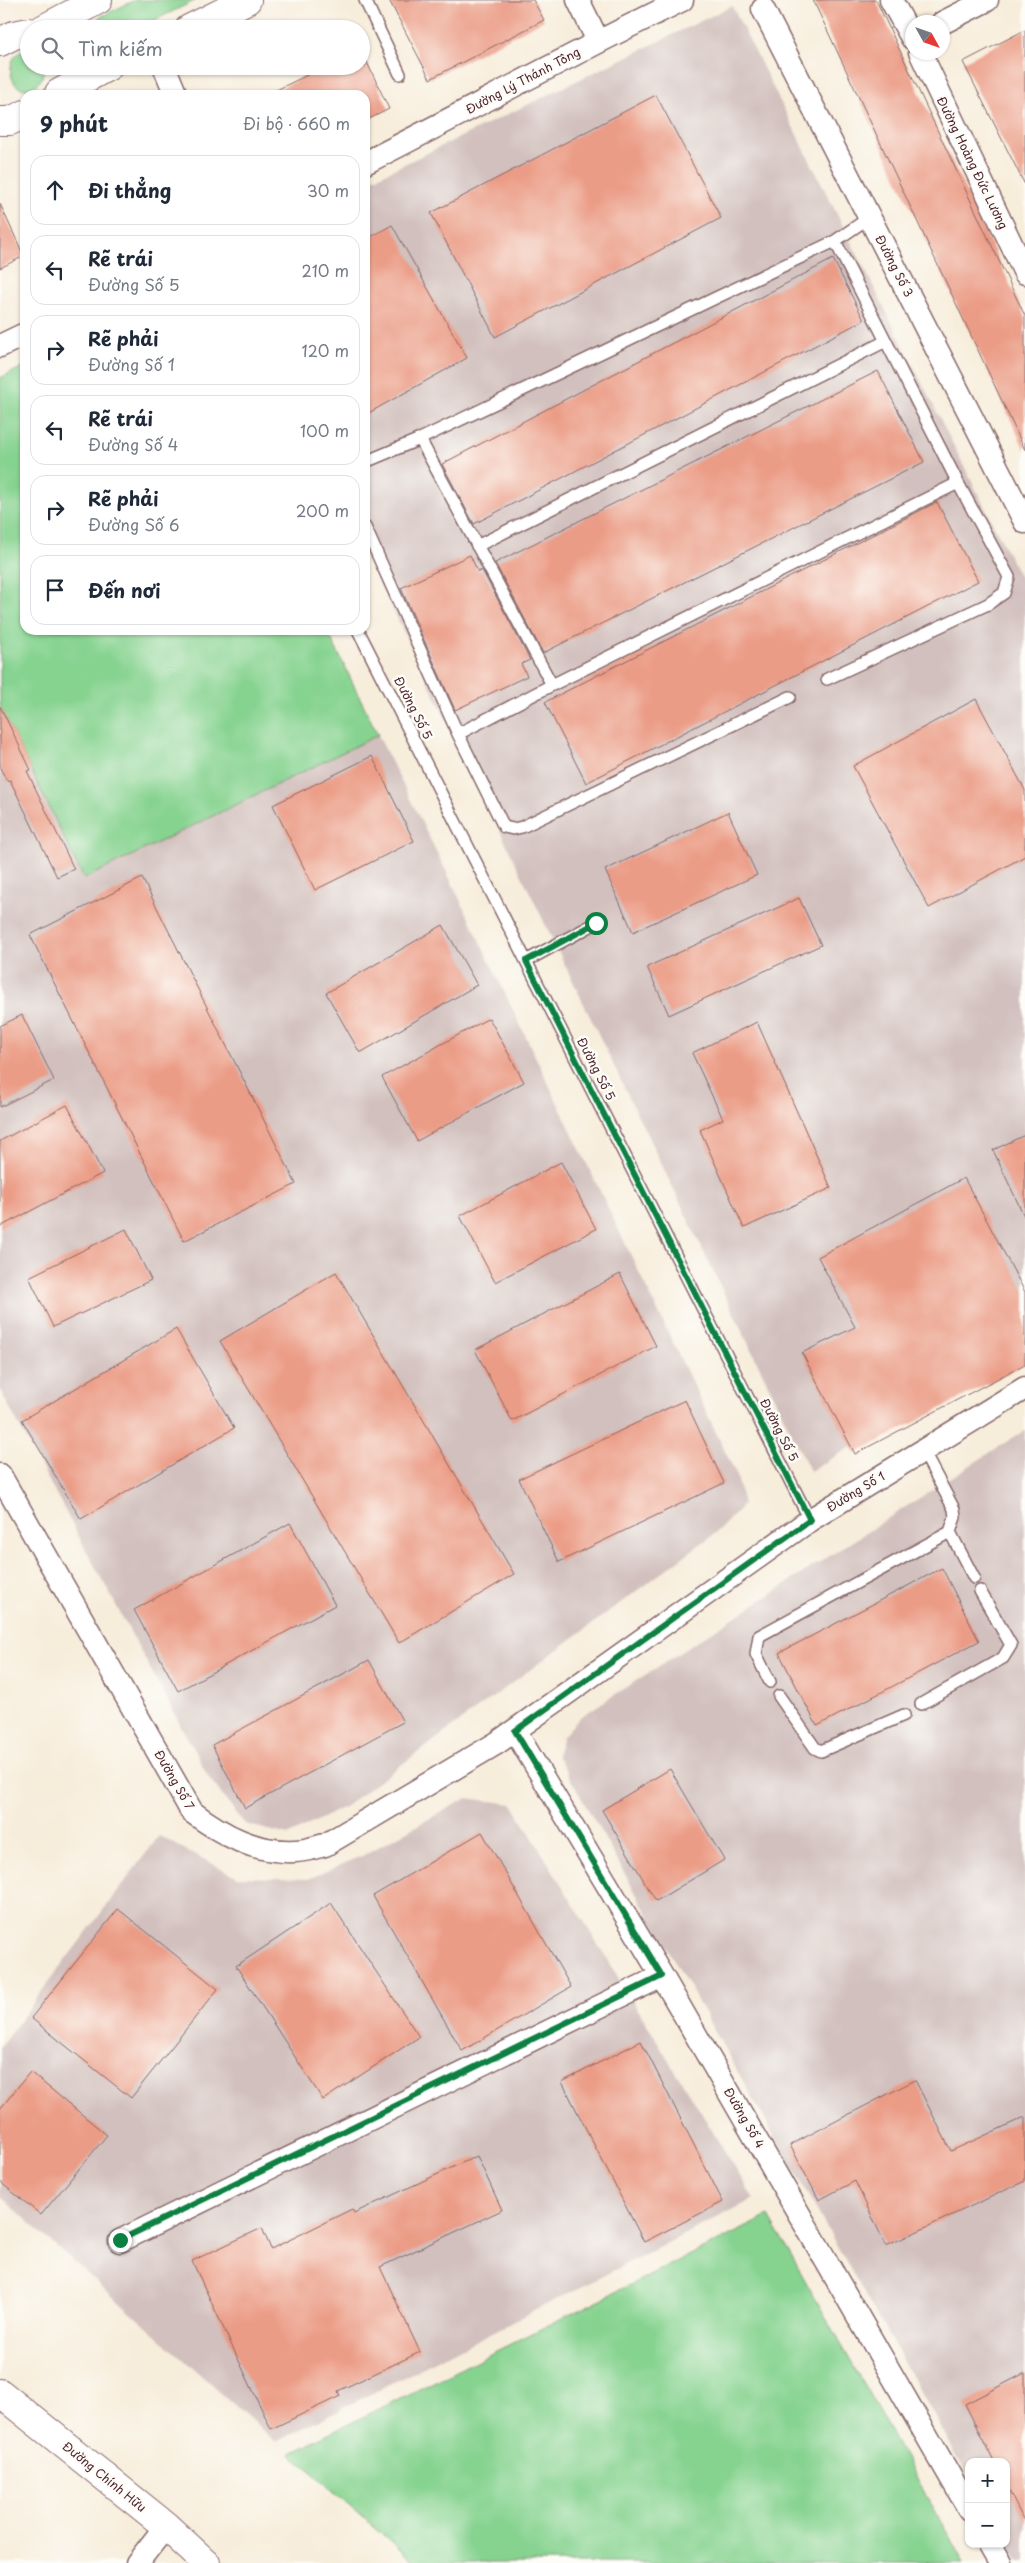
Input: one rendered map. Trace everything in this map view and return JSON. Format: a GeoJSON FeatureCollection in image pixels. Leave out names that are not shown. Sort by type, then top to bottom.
{"type":"FeatureCollection","features":[{"type":"Feature","properties":{"kind":"main road"},"geometry":{"type":"LineString","coordinates":[[60,20],[98,0]]}},
{"type":"Feature","properties":{"kind":"main road"},"geometry":{"type":"LineString","coordinates":[[207,20],[247,0]]}},
{"type":"Feature","properties":{"kind":"main road"},"geometry":{"type":"LineString","coordinates":[[0,42],[20,34]]}},
{"type":"Feature","properties":{"kind":"main road"},"geometry":{"type":"LineString","coordinates":[[61,90],[66,75]]}},
{"type":"Feature","properties":{"kind":"main road"},"geometry":{"type":"LineString","coordinates":[[66,90],[93,75]]}},
{"type":"Feature","properties":{"kind":"main road"},"geometry":{"type":"LineString","coordinates":[[0,121],[10,121],[20,116]]}},
{"type":"Feature","properties":{"kind":"main road","name":"Đường Chính Hữu"},"geometry":{"type":"LineString","coordinates":[[0,2394],[166,2526],[206,2563]]}},
{"type":"Feature","properties":{"kind":"street"},"geometry":{"type":"LineString","coordinates":[[578,0],[598,41]]}},
{"type":"Feature","properties":{"kind":"street","name":"Đường Lý Thánh Tông"},"geometry":{"type":"LineString","coordinates":[[370,160],[550,68],[598,41],[682,0]]}},
{"type":"Feature","properties":{"kind":"street"},"geometry":{"type":"LineString","coordinates":[[891,0],[905,25]]}},
{"type":"Feature","properties":{"kind":"street"},"geometry":{"type":"LineString","coordinates":[[950,19],[987,0]]}},
{"type":"Feature","properties":{"kind":"street","name":"Đường Số 3"},"geometry":{"type":"LineString","coordinates":[[764,9],[1025,522]]}},
{"type":"Feature","properties":{"kind":"street","name":"Đường Hoàng Đức Lương"},"geometry":{"type":"LineString","coordinates":[[924,60],[1025,273]]}},
{"type":"Feature","properties":{"kind":"street"},"geometry":{"type":"LineString","coordinates":[[168,75],[174,90]]}},
{"type":"Feature","properties":{"kind":"street"},"geometry":{"type":"LineString","coordinates":[[0,346],[20,336]]}},
{"type":"Feature","properties":{"kind":"street","name":"Đường Số 1"},"geometry":{"type":"LineString","coordinates":[[506,1737],[810,1520],[1025,1388]]}},
{"type":"Feature","properties":{"kind":"street","name":"Đường Số 7"},"geometry":{"type":"LineString","coordinates":[[0,1475],[192,1812],[218,1832],[251,1846],[295,1851],[325,1845],[506,1737]]}},
{"type":"Feature","properties":{"kind":"street","name":"Đường Số 4"},"geometry":{"type":"LineString","coordinates":[[506,1737],[662,1976],[966,2503]]}},
{"type":"Feature","properties":{"kind":"street"},"geometry":{"type":"LineString","coordinates":[[120,2240],[662,1976]]}},
{"type":"Feature","properties":{"kind":"street"},"geometry":{"type":"LineString","coordinates":[[137,2563],[166,2526]]}},
{"type":"Feature","properties":{"kind":"street"},"geometry":{"type":"LineString","coordinates":[[991,2548],[1000,2563]]}},
{"type":"Feature","properties":{"kind":"lane"},"geometry":{"type":"LineString","coordinates":[[365,0],[400,74]]}},
{"type":"Feature","properties":{"kind":"lane"},"geometry":{"type":"LineString","coordinates":[[370,460],[420,439],[835,241],[870,217]]}},
{"type":"Feature","properties":{"kind":"lane"},"geometry":{"type":"LineString","coordinates":[[827,679],[988,604],[1004,592],[1009,577],[958,483],[835,241]]}},
{"type":"Feature","properties":{"kind":"lane"},"geometry":{"type":"LineString","coordinates":[[477,546],[886,341]]}},
{"type":"Feature","properties":{"kind":"lane"},"geometry":{"type":"LineString","coordinates":[[420,439],[552,685]]}},
{"type":"Feature","properties":{"kind":"lane"},"geometry":{"type":"LineString","coordinates":[[458,734],[552,685],[958,483]]}},
{"type":"Feature","properties":{"kind":"lane"},"geometry":{"type":"LineString","coordinates":[[370,538],[458,734],[504,827],[513,829],[790,696]]}},
{"type":"Feature","properties":{"kind":"lane","name":"Đường Số 5"},"geometry":{"type":"LineString","coordinates":[[361,635],[810,1520]]}},
{"type":"Feature","properties":{"kind":"lane"},"geometry":{"type":"LineString","coordinates":[[526,961],[596,923]]}},
{"type":"Feature","properties":{"kind":"lane"},"geometry":{"type":"LineString","coordinates":[[770,1682],[756,1654],[759,1636],[950,1532],[955,1517],[954,1508],[923,1451]]}},
{"type":"Feature","properties":{"kind":"lane"},"geometry":{"type":"LineString","coordinates":[[950,1532],[974,1578]]}},
{"type":"Feature","properties":{"kind":"lane"},"geometry":{"type":"LineString","coordinates":[[921,1704],[1004,1658],[1009,1652],[1011,1645],[980,1591]]}},
{"type":"Feature","properties":{"kind":"lane"},"geometry":{"type":"LineString","coordinates":[[779,1696],[815,1748],[821,1751],[904,1715]]}},
{"type":"Feature","properties":{"kind":"shaded area"},"geometry":{"type":"Polygon","coordinates":[[[732,6],[1025,587],[1025,1347],[810,1471],[370,562],[370,181],[732,6]]]}},
{"type":"Feature","properties":{"kind":"shaded area"},"geometry":{"type":"Polygon","coordinates":[[[0,706],[84,878],[378,735],[451,881],[737,1476],[743,1505],[718,1531],[344,1807],[289,1835],[245,1824],[209,1778],[0,1390],[0,706]]]}},
{"type":"Feature","properties":{"kind":"shaded area"},"geometry":{"type":"Polygon","coordinates":[[[1025,1430],[1025,2563],[1018,2563],[1009,2548],[1010,2458],[965,2458],[965,2470],[557,1755],[563,1736],[580,1717],[1025,1430]]]}},
{"type":"Feature","properties":{"kind":"shaded area"},"geometry":{"type":"Polygon","coordinates":[[[467,1798],[512,1804],[754,2199],[276,2442],[0,2196],[0,2047],[159,1836],[238,1877],[308,1879],[362,1856],[467,1798]]]}},
{"type":"Feature","properties":{"kind":"green space"},"geometry":{"type":"Polygon","coordinates":[[[135,0],[196,0],[155,20],[99,20],[98,18],[135,0]]]}},
{"type":"Feature","properties":{"kind":"green space"},"geometry":{"type":"Polygon","coordinates":[[[20,52],[20,75],[42,75],[37,84],[28,88],[21,88],[16,84],[12,78],[11,70],[12,62],[20,52]]]}},
{"type":"Feature","properties":{"kind":"green space"},"geometry":{"type":"Polygon","coordinates":[[[20,368],[20,635],[329,635],[378,735],[84,879],[0,706],[0,378],[20,368]]]}},
{"type":"Feature","properties":{"kind":"green space"},"geometry":{"type":"Polygon","coordinates":[[[769,2216],[964,2563],[415,2563],[290,2453],[769,2216]]]}},
{"type":"Feature","properties":{"kind":"building"},"geometry":{"type":"Polygon","coordinates":[[[389,0],[533,0],[544,20],[430,79],[389,0]]]}},
{"type":"Feature","properties":{"kind":"building"},"geometry":{"type":"Polygon","coordinates":[[[813,0],[876,0],[1025,316],[1025,450],[813,0]]]}},
{"type":"Feature","properties":{"kind":"building"},"geometry":{"type":"Polygon","coordinates":[[[1025,30],[1025,185],[963,62],[1025,30]]]}},
{"type":"Feature","properties":{"kind":"building"},"geometry":{"type":"Polygon","coordinates":[[[370,69],[389,109],[370,118],[370,90],[276,90],[307,75],[370,75],[370,69]]]}},
{"type":"Feature","properties":{"kind":"building"},"geometry":{"type":"Polygon","coordinates":[[[656,95],[721,218],[495,337],[431,213],[656,95]]]}},
{"type":"Feature","properties":{"kind":"building"},"geometry":{"type":"Polygon","coordinates":[[[0,204],[20,247],[20,258],[0,268],[0,204]]]}},
{"type":"Feature","properties":{"kind":"building"},"geometry":{"type":"Polygon","coordinates":[[[392,225],[467,358],[370,412],[370,237],[392,225]]]}},
{"type":"Feature","properties":{"kind":"building"},"geometry":{"type":"Polygon","coordinates":[[[833,259],[864,320],[474,524],[442,464],[833,259]]]}},
{"type":"Feature","properties":{"kind":"building"},"geometry":{"type":"Polygon","coordinates":[[[878,371],[924,462],[543,653],[495,563],[878,371]]]}},
{"type":"Feature","properties":{"kind":"building"},"geometry":{"type":"Polygon","coordinates":[[[937,502],[978,581],[586,783],[545,702],[937,502]]]}},
{"type":"Feature","properties":{"kind":"building"},"geometry":{"type":"Polygon","coordinates":[[[470,555],[478,572],[482,570],[530,660],[521,664],[527,676],[455,710],[401,588],[470,555]]]}},
{"type":"Feature","properties":{"kind":"building"},"geometry":{"type":"Polygon","coordinates":[[[976,699],[1025,790],[1025,856],[929,908],[853,766],[976,699]]]}},
{"type":"Feature","properties":{"kind":"building"},"geometry":{"type":"Polygon","coordinates":[[[0,706],[31,770],[27,771],[74,869],[57,877],[10,780],[7,781],[0,768],[0,706]]]}},
{"type":"Feature","properties":{"kind":"building"},"geometry":{"type":"Polygon","coordinates":[[[372,756],[414,841],[315,890],[273,805],[372,756]]]}},
{"type":"Feature","properties":{"kind":"building"},"geometry":{"type":"Polygon","coordinates":[[[728,812],[757,875],[633,932],[605,870],[728,812]]]}},
{"type":"Feature","properties":{"kind":"building"},"geometry":{"type":"Polygon","coordinates":[[[142,878],[296,1184],[184,1241],[30,935],[142,878]]]}},
{"type":"Feature","properties":{"kind":"building"},"geometry":{"type":"Polygon","coordinates":[[[799,898],[821,945],[669,1015],[647,967],[799,898]]]}},
{"type":"Feature","properties":{"kind":"building"},"geometry":{"type":"Polygon","coordinates":[[[443,925],[477,985],[360,1053],[326,993],[443,925]]]}},
{"type":"Feature","properties":{"kind":"building"},"geometry":{"type":"Polygon","coordinates":[[[22,1015],[54,1080],[0,1107],[0,1026],[22,1015]]]}},
{"type":"Feature","properties":{"kind":"building"},"geometry":{"type":"Polygon","coordinates":[[[489,1018],[524,1082],[417,1141],[382,1077],[489,1018]]]}},
{"type":"Feature","properties":{"kind":"building"},"geometry":{"type":"Polygon","coordinates":[[[757,1022],[831,1188],[744,1228],[700,1130],[723,1119],[692,1053],[757,1022]]]}},
{"type":"Feature","properties":{"kind":"building"},"geometry":{"type":"Polygon","coordinates":[[[67,1105],[103,1173],[0,1227],[0,1141],[67,1105]]]}},
{"type":"Feature","properties":{"kind":"building"},"geometry":{"type":"Polygon","coordinates":[[[1025,1135],[1025,1218],[993,1150],[1025,1135]]]}},
{"type":"Feature","properties":{"kind":"building"},"geometry":{"type":"Polygon","coordinates":[[[561,1162],[596,1229],[495,1282],[460,1216],[561,1162]]]}},
{"type":"Feature","properties":{"kind":"building"},"geometry":{"type":"Polygon","coordinates":[[[964,1178],[1025,1292],[1025,1364],[855,1454],[802,1353],[855,1327],[818,1257],[964,1178]]]}},
{"type":"Feature","properties":{"kind":"building"},"geometry":{"type":"Polygon","coordinates":[[[126,1229],[151,1280],[53,1327],[29,1277],[126,1229]]]}},
{"type":"Feature","properties":{"kind":"building"},"geometry":{"type":"Polygon","coordinates":[[[336,1272],[514,1574],[399,1643],[220,1341],[336,1272]]]}},
{"type":"Feature","properties":{"kind":"building"},"geometry":{"type":"Polygon","coordinates":[[[620,1274],[656,1346],[512,1421],[475,1350],[620,1274]]]}},
{"type":"Feature","properties":{"kind":"building"},"geometry":{"type":"Polygon","coordinates":[[[176,1329],[234,1428],[81,1519],[22,1420],[176,1329]]]}},
{"type":"Feature","properties":{"kind":"building"},"geometry":{"type":"Polygon","coordinates":[[[685,1400],[724,1483],[559,1562],[519,1479],[685,1400]]]}},
{"type":"Feature","properties":{"kind":"building"},"geometry":{"type":"Polygon","coordinates":[[[290,1523],[335,1605],[178,1691],[134,1610],[290,1523]]]}},
{"type":"Feature","properties":{"kind":"building"},"geometry":{"type":"Polygon","coordinates":[[[942,1568],[979,1641],[817,1726],[779,1653],[942,1568]]]}},
{"type":"Feature","properties":{"kind":"building"},"geometry":{"type":"Polygon","coordinates":[[[369,1660],[403,1722],[245,1808],[212,1745],[369,1660]]]}},
{"type":"Feature","properties":{"kind":"building"},"geometry":{"type":"Polygon","coordinates":[[[670,1769],[724,1860],[656,1901],[602,1810],[670,1769]]]}},
{"type":"Feature","properties":{"kind":"building"},"geometry":{"type":"Polygon","coordinates":[[[482,1832],[571,1987],[462,2051],[373,1896],[482,1832]]]}},
{"type":"Feature","properties":{"kind":"building"},"geometry":{"type":"Polygon","coordinates":[[[331,1903],[419,2037],[323,2100],[236,1966],[331,1903]]]}},
{"type":"Feature","properties":{"kind":"building"},"geometry":{"type":"Polygon","coordinates":[[[118,1909],[218,1989],[131,2098],[31,2018],[118,1909]]]}},
{"type":"Feature","properties":{"kind":"building"},"geometry":{"type":"Polygon","coordinates":[[[641,2041],[723,2202],[644,2242],[562,2082],[641,2041]]]}},
{"type":"Feature","properties":{"kind":"building"},"geometry":{"type":"Polygon","coordinates":[[[30,2072],[107,2135],[41,2215],[0,2182],[0,2109],[30,2072]]]}},
{"type":"Feature","properties":{"kind":"building"},"geometry":{"type":"Polygon","coordinates":[[[915,2080],[951,2151],[1025,2117],[1025,2181],[886,2246],[855,2181],[819,2200],[790,2145],[915,2080]]]}},
{"type":"Feature","properties":{"kind":"building"},"geometry":{"type":"Polygon","coordinates":[[[477,2156],[502,2210],[380,2267],[420,2352],[338,2391],[340,2396],[271,2429],[192,2261],[262,2228],[271,2249],[352,2209],[354,2213],[477,2156]]]}},
{"type":"Feature","properties":{"kind":"building"},"geometry":{"type":"Polygon","coordinates":[[[1025,2373],[1025,2523],[1010,2493],[1010,2458],[992,2458],[965,2404],[1025,2373]]]}},
{"type":"Feature","properties":{"kind":"route"},"geometry":{"type":"LineString","coordinates":[[120,2240],[662,1976],[515,1731],[810,1520],[526,961],[596,923]]}}]}
